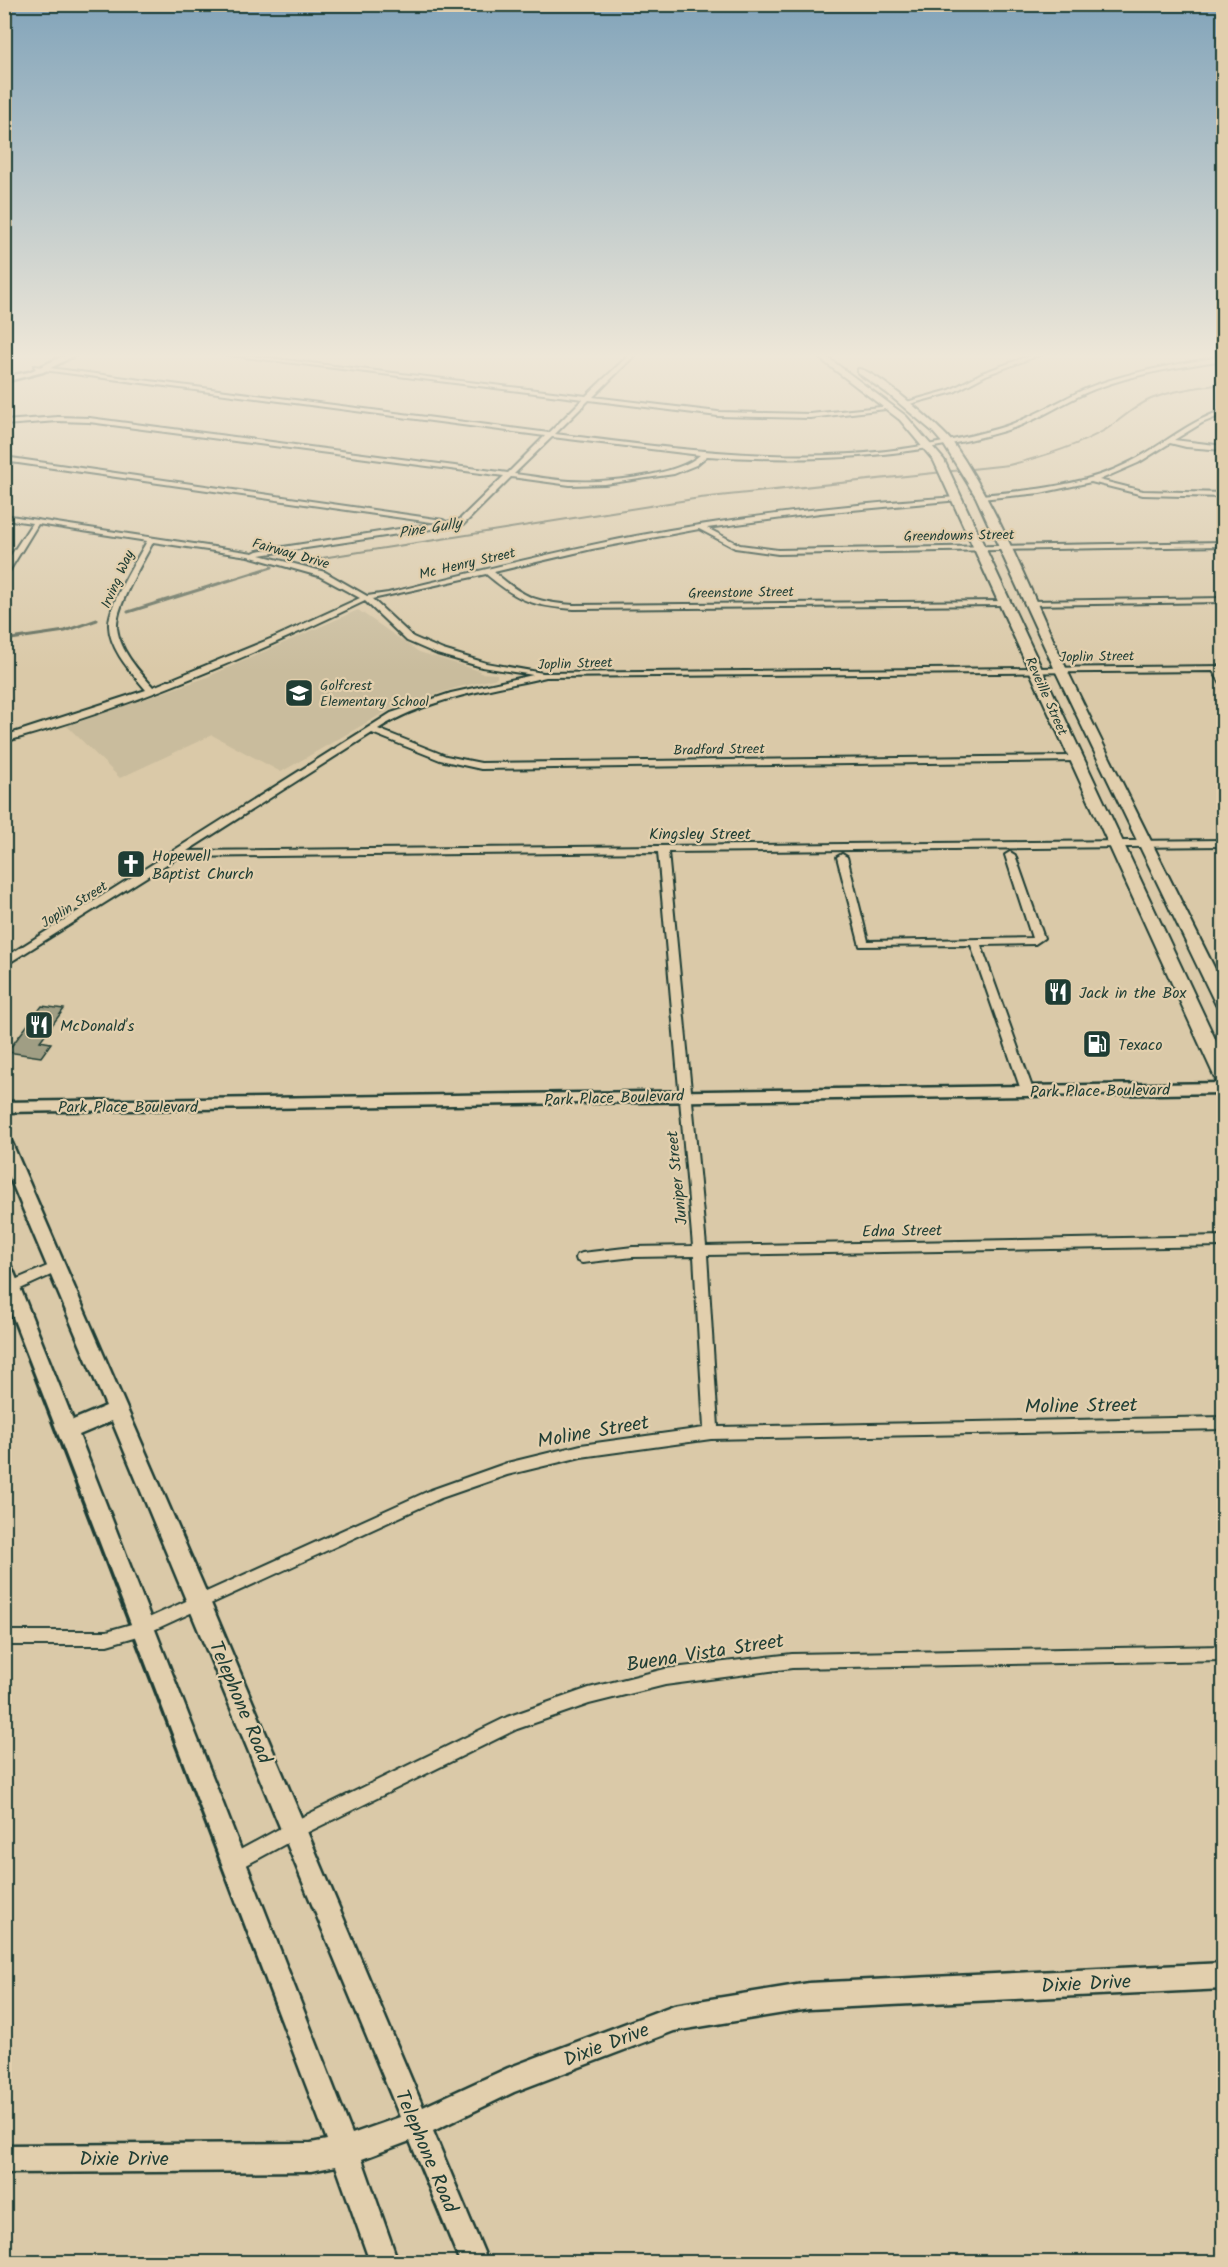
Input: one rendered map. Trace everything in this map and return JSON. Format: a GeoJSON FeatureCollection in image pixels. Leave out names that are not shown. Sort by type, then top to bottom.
{"type":"FeatureCollection","features":[{"type":"Feature","properties":{"kind":"main road","name":"Reveille Street"},"geometry":{"type":"LineString","coordinates":[[937,460],[1224,1078]]}},
{"type":"Feature","properties":{"kind":"main road","name":"Reveille Street"},"geometry":{"type":"LineString","coordinates":[[958,460],[981,497],[1061,670],[1224,1005]]}},
{"type":"Feature","properties":{"kind":"main road","name":"Park Place Boulevard"},"geometry":{"type":"LineString","coordinates":[[4,1107],[1224,1088]]}},
{"type":"Feature","properties":{"kind":"main road","name":"Telephone Road"},"geometry":{"type":"LineString","coordinates":[[4,1143],[116,1411],[199,1601],[474,2262]]}},
{"type":"Feature","properties":{"kind":"main road"},"geometry":{"type":"LineString","coordinates":[[7,1281],[145,1627],[233,1863],[345,2151],[384,2262]]}},
{"type":"Feature","properties":{"kind":"main road"},"geometry":{"type":"LineString","coordinates":[[67,1431],[116,1411]]}},
{"type":"Feature","properties":{"kind":"main road","name":"Dixie Drive"},"geometry":{"type":"LineString","coordinates":[[4,2159],[310,2157],[345,2151],[416,2125],[508,2081],[674,2018],[809,1996],[1224,1976]]}},
{"type":"Feature","properties":{"kind":"street"},"geometry":{"type":"LineString","coordinates":[[9,460],[454,524]]}},
{"type":"Feature","properties":{"kind":"street"},"geometry":{"type":"LineString","coordinates":[[388,460],[570,483],[613,482],[678,471],[694,465],[699,460]]}},
{"type":"Feature","properties":{"kind":"street"},"geometry":{"type":"LineString","coordinates":[[249,554],[454,524],[465,519],[526,460]]}},
{"type":"Feature","properties":{"kind":"street"},"geometry":{"type":"LineString","coordinates":[[981,497],[1034,492],[1091,480],[1140,460]]}},
{"type":"Feature","properties":{"kind":"street"},"geometry":{"type":"LineString","coordinates":[[1091,480],[1122,489],[1163,495],[1224,495]]}},
{"type":"Feature","properties":{"kind":"street","name":"Mc Henry Street"},"geometry":{"type":"LineString","coordinates":[[6,736],[152,691],[284,638],[366,598],[592,547],[700,527],[818,511],[957,499]]}},
{"type":"Feature","properties":{"kind":"street","name":"Fairway Drive"},"geometry":{"type":"LineString","coordinates":[[4,517],[249,554],[322,574],[366,598],[410,639],[440,652],[485,665],[546,675]]}},
{"type":"Feature","properties":{"kind":"street"},"geometry":{"type":"LineString","coordinates":[[4,573],[36,522]]}},
{"type":"Feature","properties":{"kind":"street","name":"Greendowns Street"},"geometry":{"type":"LineString","coordinates":[[700,527],[724,543],[748,550],[778,552],[1224,544]]}},
{"type":"Feature","properties":{"kind":"street","name":"Irving Way"},"geometry":{"type":"LineString","coordinates":[[151,539],[115,610],[113,626],[117,642],[131,667],[152,691]]}},
{"type":"Feature","properties":{"kind":"street","name":"Greenstone Street"},"geometry":{"type":"LineString","coordinates":[[489,572],[518,597],[540,605],[574,607],[1004,603]]}},
{"type":"Feature","properties":{"kind":"street"},"geometry":{"type":"LineString","coordinates":[[1029,603],[1224,600]]}},
{"type":"Feature","properties":{"kind":"street"},"geometry":{"type":"LineString","coordinates":[[1219,668],[1224,682]]}},
{"type":"Feature","properties":{"kind":"street","name":"Joplin Street"},"geometry":{"type":"LineString","coordinates":[[4,963],[370,729],[394,715],[454,695],[546,675],[1219,668]]}},
{"type":"Feature","properties":{"kind":"street","name":"Bradford Street"},"geometry":{"type":"LineString","coordinates":[[370,729],[443,758],[481,766],[1075,759]]}},
{"type":"Feature","properties":{"kind":"street","name":"Kingsley Street"},"geometry":{"type":"LineString","coordinates":[[177,854],[1224,843]]}},
{"type":"Feature","properties":{"kind":"street","name":"Juniper Street"},"geometry":{"type":"LineString","coordinates":[[663,849],[700,1251],[711,1433]]}},
{"type":"Feature","properties":{"kind":"street"},"geometry":{"type":"LineString","coordinates":[[842,857],[864,944],[1035,941],[1039,938],[1010,855]]}},
{"type":"Feature","properties":{"kind":"street"},"geometry":{"type":"LineString","coordinates":[[975,942],[1027,1090]]}},
{"type":"Feature","properties":{"kind":"street","name":"Edna Street"},"geometry":{"type":"LineString","coordinates":[[582,1258],[633,1252],[1224,1241]]}},
{"type":"Feature","properties":{"kind":"street"},"geometry":{"type":"LineString","coordinates":[[7,1281],[57,1267]]}},
{"type":"Feature","properties":{"kind":"street","name":"Moline Street"},"geometry":{"type":"LineString","coordinates":[[4,1638],[107,1638],[145,1627],[436,1494],[507,1469],[581,1451],[711,1433],[1224,1423]]}},
{"type":"Feature","properties":{"kind":"street","name":"Buena Vista Street"},"geometry":{"type":"LineString","coordinates":[[233,1863],[294,1830],[513,1723],[589,1696],[665,1677],[792,1661],[1224,1653]]}},
{"type":"Feature","properties":{"kind":"shaded area","name":"Golfcrest Elementary School"},"geometry":{"type":"Polygon","coordinates":[[[358,610],[419,652],[480,671],[479,673],[497,674],[497,678],[392,708],[281,772],[212,735],[120,778],[67,726],[205,678],[358,610]]]}},
{"type":"Feature","properties":{"kind":"building","name":"McDonald's"},"geometry":{"type":"Polygon","coordinates":[[[42,1006],[64,1009],[40,1041],[51,1043],[41,1057],[7,1052],[42,1006]]]}},
{"type":"Feature","properties":{"kind":"waterway","name":"Pine Gully"},"geometry":{"type":"LineString","coordinates":[[303,561],[700,498],[1009,465],[1028,460]]}},
{"type":"Feature","properties":{"kind":"waterway","name":"Pine Gully"},"geometry":{"type":"LineString","coordinates":[[128,612],[272,567]]}},
{"type":"Feature","properties":{"kind":"waterway","name":"Pine Gully"},"geometry":{"type":"LineString","coordinates":[[4,640],[65,631],[97,620]]}},
{"type":"Feature","properties":{"kind":"place","name":"Golfcrest Elementary School"},"geometry":{"type":"Point","coordinates":[299,693]}},
{"type":"Feature","properties":{"kind":"place","name":"Hopewell Baptist Church"},"geometry":{"type":"Point","coordinates":[131,864]}},
{"type":"Feature","properties":{"kind":"place","name":"Jack in the Box"},"geometry":{"type":"Point","coordinates":[1058,992]}},
{"type":"Feature","properties":{"kind":"place","name":"McDonald's"},"geometry":{"type":"Point","coordinates":[39,1025]}},
{"type":"Feature","properties":{"kind":"place","name":"Texaco"},"geometry":{"type":"Point","coordinates":[1097,1044]}}]}
